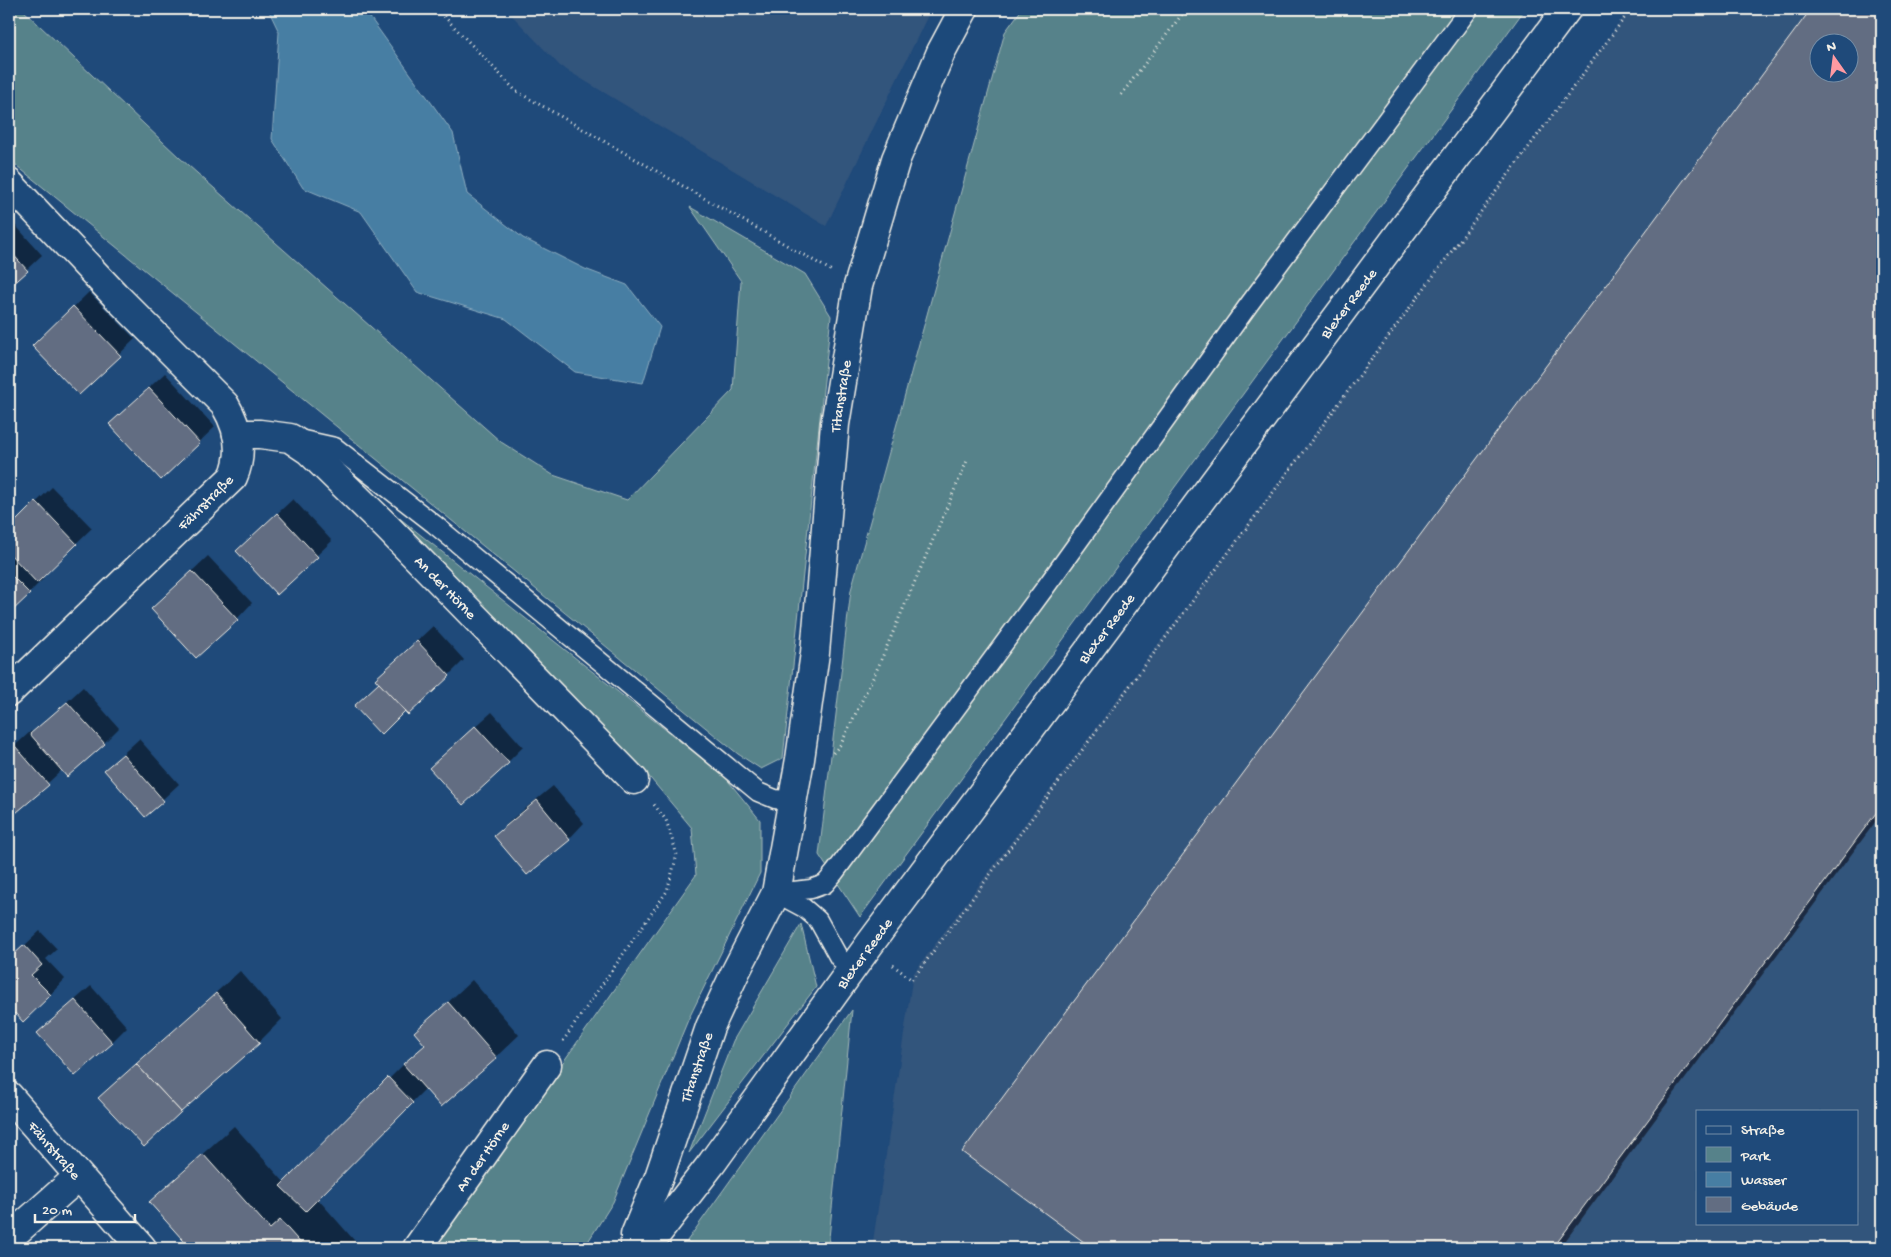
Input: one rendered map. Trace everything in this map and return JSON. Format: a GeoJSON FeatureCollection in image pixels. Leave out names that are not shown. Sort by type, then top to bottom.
{"type":"FeatureCollection","features":[{"type":"Feature","properties":{"kind":"street","name":"Titanstraße"},"geometry":{"type":"LineString","coordinates":[[635,1248],[635,1235],[659,1176],[710,1028],[735,973],[776,892],[800,759],[815,653],[835,424],[858,286],[896,159],[941,52],[964,9]]}},
{"type":"Feature","properties":{"kind":"street","name":"Blexer Reede"},"geometry":{"type":"LineString","coordinates":[[646,1248],[712,1163],[852,968],[1567,9]]}},
{"type":"Feature","properties":{"kind":"street","name":"Fährstraße"},"geometry":{"type":"LineString","coordinates":[[9,183],[115,295],[225,405],[233,419],[237,434],[238,466],[233,477],[9,692]]}},
{"type":"Feature","properties":{"kind":"street","name":"An der Hörne"},"geometry":{"type":"LineString","coordinates":[[237,434],[260,434],[290,438],[308,450],[388,527],[634,780]]}},
{"type":"Feature","properties":{"kind":"street","name":"An der Hörne"},"geometry":{"type":"LineString","coordinates":[[417,1248],[548,1064]]}},
{"type":"Feature","properties":{"kind":"street","name":"Fährstraße"},"geometry":{"type":"LineString","coordinates":[[9,1096],[142,1248]]}},
{"type":"Feature","properties":{"kind":"street"},"geometry":{"type":"LineString","coordinates":[[9,1238],[78,1177]]}},
{"type":"Feature","properties":{"kind":"lane"},"geometry":{"type":"LineString","coordinates":[[776,892],[811,889],[825,884],[836,872],[1051,580],[1250,303],[1469,9]]}},
{"type":"Feature","properties":{"kind":"lane"},"geometry":{"type":"LineString","coordinates":[[290,438],[335,447],[434,524],[758,792],[775,799],[793,801]]}},
{"type":"Feature","properties":{"kind":"lane"},"geometry":{"type":"LineString","coordinates":[[776,892],[804,908],[818,920],[839,958],[852,968]]}},
{"type":"Feature","properties":{"kind":"path"},"geometry":{"type":"LineString","coordinates":[[437,9],[516,91],[858,286]]}},
{"type":"Feature","properties":{"kind":"path"},"geometry":{"type":"LineString","coordinates":[[1121,95],[1186,9]]}},
{"type":"Feature","properties":{"kind":"path"},"geometry":{"type":"LineString","coordinates":[[869,946],[912,980],[1631,9]]}},
{"type":"Feature","properties":{"kind":"path"},"geometry":{"type":"LineString","coordinates":[[800,759],[820,762],[832,754],[841,744],[878,667],[967,461]]}},
{"type":"Feature","properties":{"kind":"path"},"geometry":{"type":"LineString","coordinates":[[548,1064],[667,891],[677,855],[666,820],[634,780]]}},
{"type":"Feature","properties":{"kind":"shaded area"},"geometry":{"type":"Polygon","coordinates":[[[506,9],[931,9],[826,226],[560,66],[506,9]]]}},
{"type":"Feature","properties":{"kind":"shaded area"},"geometry":{"type":"Polygon","coordinates":[[[1630,9],[1882,9],[1882,1248],[872,1248],[913,974],[1630,9]]]}},
{"type":"Feature","properties":{"kind":"green space"},"geometry":{"type":"Polygon","coordinates":[[[9,9],[22,9],[180,158],[501,442],[553,475],[627,500],[733,390],[741,281],[690,207],[805,274],[831,316],[783,758],[761,769],[738,754],[17,166],[9,157],[9,9]]]}},
{"type":"Feature","properties":{"kind":"green space"},"geometry":{"type":"Polygon","coordinates":[[[1022,9],[1525,9],[860,917],[819,855],[851,590],[1005,32],[1022,9]]]}},
{"type":"Feature","properties":{"kind":"green space"},"geometry":{"type":"Polygon","coordinates":[[[378,501],[725,777],[760,820],[760,873],[688,1020],[613,1202],[584,1248],[431,1248],[696,875],[692,828],[646,773],[378,501]]]}},
{"type":"Feature","properties":{"kind":"green space"},"geometry":{"type":"Polygon","coordinates":[[[801,924],[816,987],[689,1153],[733,1041],[801,924]]]}},
{"type":"Feature","properties":{"kind":"green space"},"geometry":{"type":"Polygon","coordinates":[[[852,1010],[828,1248],[697,1248],[687,1241],[852,1010]]]}},
{"type":"Feature","properties":{"kind":"water"},"geometry":{"type":"Polygon","coordinates":[[[268,9],[364,9],[453,133],[467,194],[523,238],[585,269],[627,285],[660,327],[643,383],[575,372],[506,319],[417,292],[361,212],[303,188],[272,139],[279,32],[268,9]]]}},
{"type":"Feature","properties":{"kind":"building"},"geometry":{"type":"Polygon","coordinates":[[[1811,9],[1882,9],[1882,805],[1553,1248],[1092,1248],[962,1152],[1811,9]]]}},
{"type":"Feature","properties":{"kind":"building"},"geometry":{"type":"Polygon","coordinates":[[[9,250],[28,271],[9,288],[9,250]]]}},
{"type":"Feature","properties":{"kind":"building"},"geometry":{"type":"Polygon","coordinates":[[[73,306],[121,356],[79,395],[32,346],[73,306]]]}},
{"type":"Feature","properties":{"kind":"building"},"geometry":{"type":"Polygon","coordinates":[[[149,388],[200,443],[161,480],[109,424],[149,388]]]}},
{"type":"Feature","properties":{"kind":"building"},"geometry":{"type":"Polygon","coordinates":[[[36,501],[77,544],[37,583],[9,553],[9,528],[36,501]]]}},
{"type":"Feature","properties":{"kind":"building"},"geometry":{"type":"Polygon","coordinates":[[[277,513],[318,557],[277,595],[236,551],[277,513]]]}},
{"type":"Feature","properties":{"kind":"building"},"geometry":{"type":"Polygon","coordinates":[[[192,571],[238,620],[196,658],[151,609],[192,571]]]}},
{"type":"Feature","properties":{"kind":"building"},"geometry":{"type":"Polygon","coordinates":[[[9,573],[30,594],[9,614],[9,573]]]}},
{"type":"Feature","properties":{"kind":"building"},"geometry":{"type":"Polygon","coordinates":[[[417,641],[450,676],[408,715],[375,679],[417,641]]]}},
{"type":"Feature","properties":{"kind":"building"},"geometry":{"type":"Polygon","coordinates":[[[379,683],[405,711],[381,735],[354,706],[379,683]]]}},
{"type":"Feature","properties":{"kind":"building"},"geometry":{"type":"Polygon","coordinates":[[[67,702],[105,744],[67,777],[30,734],[67,702]]]}},
{"type":"Feature","properties":{"kind":"building"},"geometry":{"type":"Polygon","coordinates":[[[475,726],[509,763],[463,805],[429,768],[475,726]]]}},
{"type":"Feature","properties":{"kind":"building"},"geometry":{"type":"Polygon","coordinates":[[[15,746],[49,785],[10,818],[9,751],[15,746]]]}},
{"type":"Feature","properties":{"kind":"building"},"geometry":{"type":"Polygon","coordinates":[[[123,754],[164,801],[145,817],[104,770],[123,754]]]}},
{"type":"Feature","properties":{"kind":"building"},"geometry":{"type":"Polygon","coordinates":[[[537,800],[570,840],[527,875],[494,836],[537,800]]]}},
{"type":"Feature","properties":{"kind":"building"},"geometry":{"type":"Polygon","coordinates":[[[24,945],[42,965],[31,975],[51,995],[23,1022],[15,1013],[9,1019],[9,959],[24,945]]]}},
{"type":"Feature","properties":{"kind":"building"},"geometry":{"type":"Polygon","coordinates":[[[216,993],[260,1043],[181,1112],[136,1064],[216,993]]]}},
{"type":"Feature","properties":{"kind":"building"},"geometry":{"type":"Polygon","coordinates":[[[75,1000],[113,1043],[75,1076],[37,1033],[75,1000]]]}},
{"type":"Feature","properties":{"kind":"building"},"geometry":{"type":"Polygon","coordinates":[[[448,1002],[497,1058],[441,1107],[403,1064],[425,1045],[414,1032],[448,1002]]]}},
{"type":"Feature","properties":{"kind":"building"},"geometry":{"type":"Polygon","coordinates":[[[136,1064],[181,1112],[144,1147],[98,1098],[136,1064]]]}},
{"type":"Feature","properties":{"kind":"building"},"geometry":{"type":"Polygon","coordinates":[[[388,1077],[413,1103],[306,1211],[280,1186],[388,1077]]]}},
{"type":"Feature","properties":{"kind":"building"},"geometry":{"type":"Polygon","coordinates":[[[203,1154],[270,1229],[280,1220],[305,1248],[190,1248],[149,1202],[203,1154]]]}}]}
